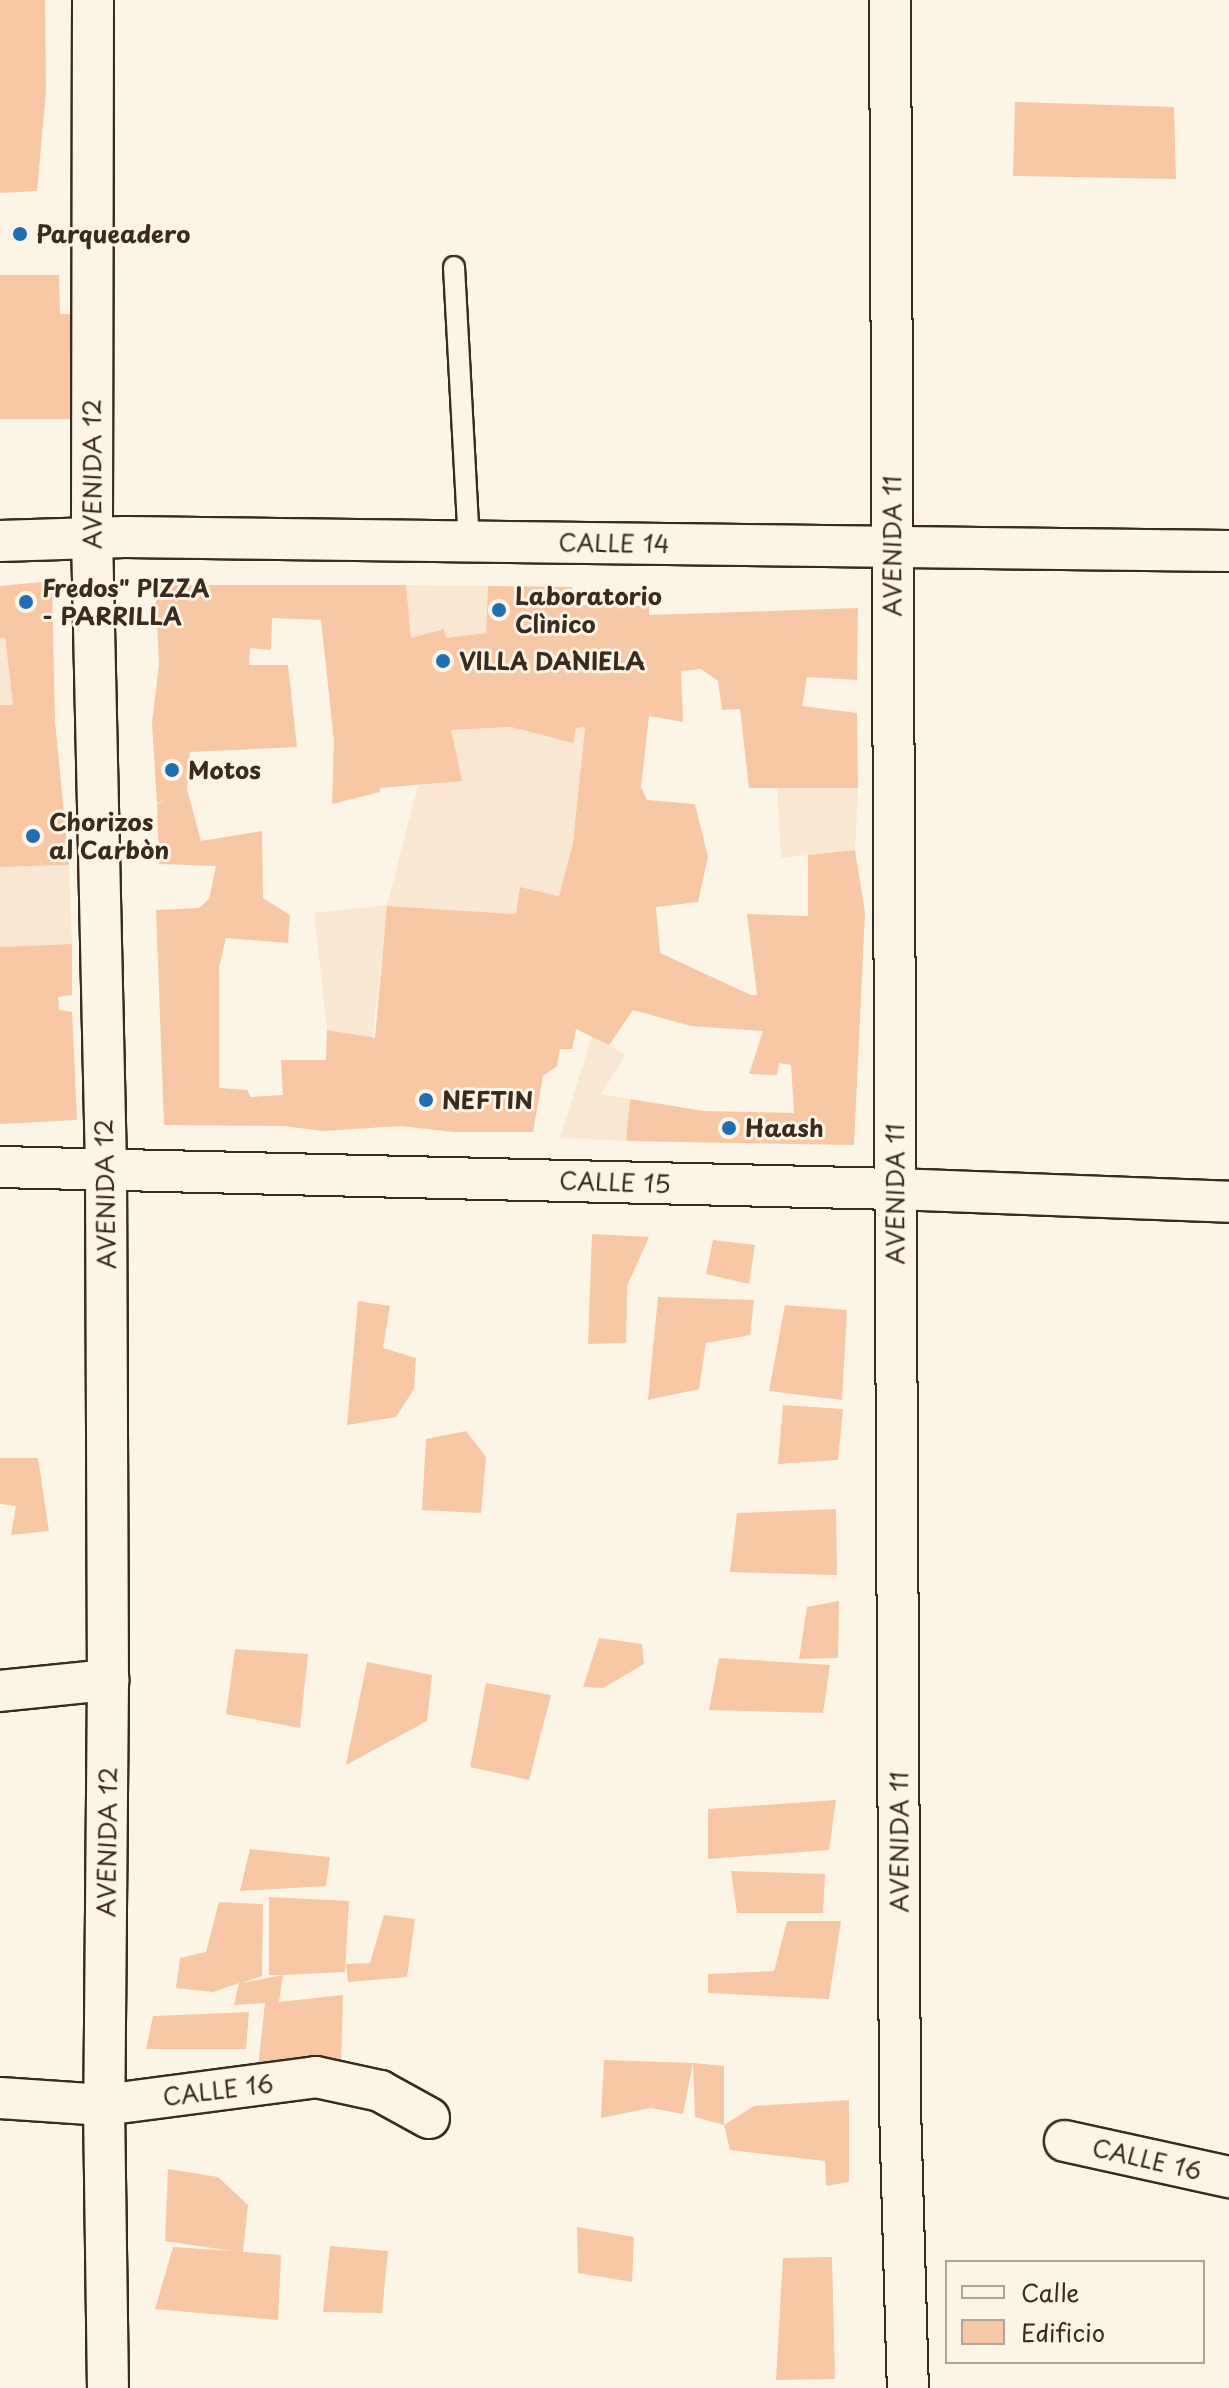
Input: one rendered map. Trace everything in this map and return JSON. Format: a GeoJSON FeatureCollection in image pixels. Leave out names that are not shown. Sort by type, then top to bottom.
{"type":"FeatureCollection","features":[{"type":"Feature","properties":{"kind":"street","name":"AVENIDA 12"},"geometry":{"type":"LineString","coordinates":[[93,0],[92,536],[106,1168],[108,1680],[104,2105],[108,2388]]}},
{"type":"Feature","properties":{"kind":"street","name":"AVENIDA 11"},"geometry":{"type":"LineString","coordinates":[[890,0],[900,2091],[908,2388]]}},
{"type":"Feature","properties":{"kind":"street","name":"CALLE 14"},"geometry":{"type":"LineString","coordinates":[[0,541],[92,536],[1229,551]]}},
{"type":"Feature","properties":{"kind":"street","name":"CALLE 15"},"geometry":{"type":"LineString","coordinates":[[0,1167],[895,1189],[1229,1202]]}},
{"type":"Feature","properties":{"kind":"street"},"geometry":{"type":"LineString","coordinates":[[0,1691],[108,1680]]}},
{"type":"Feature","properties":{"kind":"street","name":"CALLE 16"},"geometry":{"type":"LineString","coordinates":[[0,2098],[104,2105],[316,2077],[380,2091],[429,2118]]}},
{"type":"Feature","properties":{"kind":"street","name":"CALLE 16"},"geometry":{"type":"LineString","coordinates":[[1065,2141],[1229,2177]]}},
{"type":"Feature","properties":{"kind":"lane"},"geometry":{"type":"LineString","coordinates":[[454,267],[469,541]]}},
{"type":"Feature","properties":{"kind":"shaded area"},"geometry":{"type":"Polygon","coordinates":[[[406,585],[488,586],[486,633],[446,638],[444,629],[411,638],[406,585]]]}},
{"type":"Feature","properties":{"kind":"shaded area"},"geometry":{"type":"Polygon","coordinates":[[[0,638],[5,638],[13,705],[0,705],[0,638]]]}},
{"type":"Feature","properties":{"kind":"shaded area"},"geometry":{"type":"Polygon","coordinates":[[[511,727],[572,743],[576,728],[585,727],[573,843],[559,896],[521,887],[516,914],[388,906],[372,1038],[327,1030],[314,913],[387,905],[418,785],[461,781],[451,730],[511,727]]]}},
{"type":"Feature","properties":{"kind":"shaded area"},"geometry":{"type":"Polygon","coordinates":[[[777,788],[858,788],[855,850],[781,858],[777,788]]]}},
{"type":"Feature","properties":{"kind":"shaded area"},"geometry":{"type":"Polygon","coordinates":[[[69,865],[72,944],[0,947],[0,867],[69,865]]]}},
{"type":"Feature","properties":{"kind":"shaded area"},"geometry":{"type":"Polygon","coordinates":[[[592,1036],[626,1055],[601,1094],[630,1099],[626,1141],[560,1138],[592,1036]]]}},
{"type":"Feature","properties":{"kind":"building"},"geometry":{"type":"Polygon","coordinates":[[[0,0],[45,0],[46,91],[37,191],[0,193],[0,0]]]}},
{"type":"Feature","properties":{"kind":"building"},"geometry":{"type":"Polygon","coordinates":[[[1015,102],[1174,107],[1176,179],[1013,176],[1015,102]]]}},
{"type":"Feature","properties":{"kind":"building"},"geometry":{"type":"Polygon","coordinates":[[[0,275],[59,275],[60,314],[79,314],[73,419],[0,419],[0,275]]]}},
{"type":"Feature","properties":{"kind":"building"},"geometry":{"type":"Polygon","coordinates":[[[52,581],[55,721],[69,865],[0,867],[0,705],[13,705],[5,638],[0,638],[0,586],[52,581]]]}},
{"type":"Feature","properties":{"kind":"building"},"geometry":{"type":"Polygon","coordinates":[[[155,585],[406,585],[411,638],[444,629],[446,638],[486,633],[488,586],[572,587],[573,605],[649,606],[649,615],[858,608],[857,680],[807,677],[802,706],[857,713],[858,788],[749,788],[740,709],[722,710],[718,681],[701,669],[681,671],[683,722],[649,716],[641,787],[647,800],[695,804],[708,857],[698,902],[656,907],[660,953],[751,995],[757,995],[747,914],[808,916],[808,855],[855,850],[865,913],[854,1145],[626,1141],[630,1099],[704,1111],[794,1113],[791,1065],[779,1063],[777,1075],[749,1074],[763,1031],[691,1026],[633,1010],[609,1045],[576,1029],[572,1049],[560,1049],[557,1066],[543,1076],[533,1132],[453,1132],[401,1126],[322,1131],[284,1126],[164,1125],[156,910],[199,908],[209,899],[216,866],[159,864],[157,804],[165,800],[157,803],[152,723],[159,664],[155,585]],[[272,618],[271,650],[250,648],[249,665],[288,665],[297,747],[190,752],[187,789],[201,841],[262,831],[263,898],[290,915],[288,943],[226,938],[219,967],[219,1088],[247,1090],[251,1097],[283,1095],[281,1060],[326,1060],[327,1030],[375,1038],[387,906],[516,914],[520,887],[559,896],[573,843],[585,727],[576,728],[573,743],[511,727],[451,730],[462,781],[380,788],[380,792],[332,804],[334,741],[321,620],[272,618]]]}},
{"type":"Feature","properties":{"kind":"building"},"geometry":{"type":"Polygon","coordinates":[[[72,944],[72,995],[58,997],[59,1010],[72,1012],[77,1120],[0,1124],[0,947],[72,944]]]}},
{"type":"Feature","properties":{"kind":"building"},"geometry":{"type":"Polygon","coordinates":[[[592,1234],[649,1237],[627,1286],[626,1343],[588,1344],[592,1234]]]}},
{"type":"Feature","properties":{"kind":"building"},"geometry":{"type":"Polygon","coordinates":[[[713,1240],[755,1245],[749,1284],[706,1274],[713,1240]]]}},
{"type":"Feature","properties":{"kind":"building"},"geometry":{"type":"Polygon","coordinates":[[[658,1297],[754,1300],[750,1335],[706,1343],[699,1389],[648,1400],[658,1297]]]}},
{"type":"Feature","properties":{"kind":"building"},"geometry":{"type":"Polygon","coordinates":[[[358,1301],[390,1306],[383,1348],[416,1358],[414,1389],[396,1417],[347,1425],[358,1301]]]}},
{"type":"Feature","properties":{"kind":"building"},"geometry":{"type":"Polygon","coordinates":[[[785,1305],[847,1310],[842,1400],[769,1391],[785,1305]]]}},
{"type":"Feature","properties":{"kind":"building"},"geometry":{"type":"Polygon","coordinates":[[[783,1405],[843,1409],[838,1460],[778,1464],[783,1405]]]}},
{"type":"Feature","properties":{"kind":"building"},"geometry":{"type":"Polygon","coordinates":[[[466,1431],[486,1457],[481,1513],[422,1510],[426,1439],[466,1431]]]}},
{"type":"Feature","properties":{"kind":"building"},"geometry":{"type":"Polygon","coordinates":[[[0,1458],[38,1458],[49,1531],[11,1535],[16,1506],[0,1504],[0,1458]]]}},
{"type":"Feature","properties":{"kind":"building"},"geometry":{"type":"Polygon","coordinates":[[[836,1509],[837,1575],[730,1572],[737,1513],[836,1509]]]}},
{"type":"Feature","properties":{"kind":"building"},"geometry":{"type":"Polygon","coordinates":[[[839,1601],[838,1658],[799,1659],[807,1607],[839,1601]]]}},
{"type":"Feature","properties":{"kind":"building"},"geometry":{"type":"Polygon","coordinates":[[[599,1638],[642,1644],[644,1664],[603,1688],[583,1687],[599,1638]]]}},
{"type":"Feature","properties":{"kind":"building"},"geometry":{"type":"Polygon","coordinates":[[[235,1649],[308,1654],[300,1728],[226,1714],[235,1649]]]}},
{"type":"Feature","properties":{"kind":"building"},"geometry":{"type":"Polygon","coordinates":[[[719,1658],[830,1665],[823,1713],[709,1710],[719,1658]]]}},
{"type":"Feature","properties":{"kind":"building"},"geometry":{"type":"Polygon","coordinates":[[[367,1662],[432,1675],[427,1721],[346,1765],[367,1662]]]}},
{"type":"Feature","properties":{"kind":"building"},"geometry":{"type":"Polygon","coordinates":[[[486,1683],[551,1695],[529,1780],[470,1767],[486,1683]]]}},
{"type":"Feature","properties":{"kind":"building"},"geometry":{"type":"Polygon","coordinates":[[[836,1800],[829,1850],[708,1859],[708,1809],[836,1800]]]}},
{"type":"Feature","properties":{"kind":"building"},"geometry":{"type":"Polygon","coordinates":[[[250,1849],[330,1857],[326,1886],[240,1891],[250,1849]]]}},
{"type":"Feature","properties":{"kind":"building"},"geometry":{"type":"Polygon","coordinates":[[[731,1871],[825,1874],[823,1913],[737,1913],[731,1871]]]}},
{"type":"Feature","properties":{"kind":"building"},"geometry":{"type":"Polygon","coordinates":[[[269,1897],[349,1901],[345,1972],[269,1975],[269,1897]]]}},
{"type":"Feature","properties":{"kind":"building"},"geometry":{"type":"Polygon","coordinates":[[[219,1902],[263,1904],[262,1976],[242,1983],[283,1975],[279,2002],[343,1995],[341,2067],[258,2067],[265,2003],[234,2005],[239,1983],[213,1992],[176,1988],[180,1958],[206,1952],[219,1902]]]}},
{"type":"Feature","properties":{"kind":"building"},"geometry":{"type":"Polygon","coordinates":[[[384,1915],[415,1919],[407,1977],[348,1982],[346,1964],[370,1963],[384,1915]]]}},
{"type":"Feature","properties":{"kind":"building"},"geometry":{"type":"Polygon","coordinates":[[[787,1921],[841,1921],[829,1999],[708,1993],[708,1974],[774,1971],[787,1921]]]}},
{"type":"Feature","properties":{"kind":"building"},"geometry":{"type":"Polygon","coordinates":[[[249,2012],[246,2049],[146,2049],[153,2016],[249,2012]]]}},
{"type":"Feature","properties":{"kind":"building"},"geometry":{"type":"Polygon","coordinates":[[[604,2060],[693,2063],[683,2114],[651,2108],[601,2118],[604,2060]]]}},
{"type":"Feature","properties":{"kind":"building"},"geometry":{"type":"Polygon","coordinates":[[[693,2063],[724,2066],[724,2125],[695,2117],[693,2063]]]}},
{"type":"Feature","properties":{"kind":"building"},"geometry":{"type":"Polygon","coordinates":[[[849,2100],[849,2182],[826,2186],[825,2161],[730,2150],[724,2125],[754,2106],[849,2100]]]}},
{"type":"Feature","properties":{"kind":"building"},"geometry":{"type":"Polygon","coordinates":[[[168,2169],[218,2177],[248,2205],[243,2252],[281,2255],[278,2320],[155,2309],[173,2247],[232,2251],[165,2241],[168,2169]]]}},
{"type":"Feature","properties":{"kind":"building"},"geometry":{"type":"Polygon","coordinates":[[[577,2227],[634,2237],[632,2282],[578,2273],[577,2227]]]}},
{"type":"Feature","properties":{"kind":"building"},"geometry":{"type":"Polygon","coordinates":[[[330,2246],[388,2251],[382,2313],[323,2312],[330,2246]]]}},
{"type":"Feature","properties":{"kind":"building"},"geometry":{"type":"Polygon","coordinates":[[[832,2257],[835,2379],[776,2380],[783,2258],[832,2257]]]}},
{"type":"Feature","properties":{"kind":"place","name":"Parqueadero"},"geometry":{"type":"Point","coordinates":[20,234]}},
{"type":"Feature","properties":{"kind":"place","name":"Fredos\" PIZZA - PARRILLA"},"geometry":{"type":"Point","coordinates":[26,602]}},
{"type":"Feature","properties":{"kind":"place","name":"Laboratorio Clìnico"},"geometry":{"type":"Point","coordinates":[499,610]}},
{"type":"Feature","properties":{"kind":"place","name":"VILLA DANIELA"},"geometry":{"type":"Point","coordinates":[443,661]}},
{"type":"Feature","properties":{"kind":"place","name":"Motos"},"geometry":{"type":"Point","coordinates":[172,770]}},
{"type":"Feature","properties":{"kind":"place","name":"Chorizos al Carbòn"},"geometry":{"type":"Point","coordinates":[33,836]}},
{"type":"Feature","properties":{"kind":"place","name":"NEFTIN"},"geometry":{"type":"Point","coordinates":[426,1100]}},
{"type":"Feature","properties":{"kind":"place","name":"Haash"},"geometry":{"type":"Point","coordinates":[729,1128]}}]}
